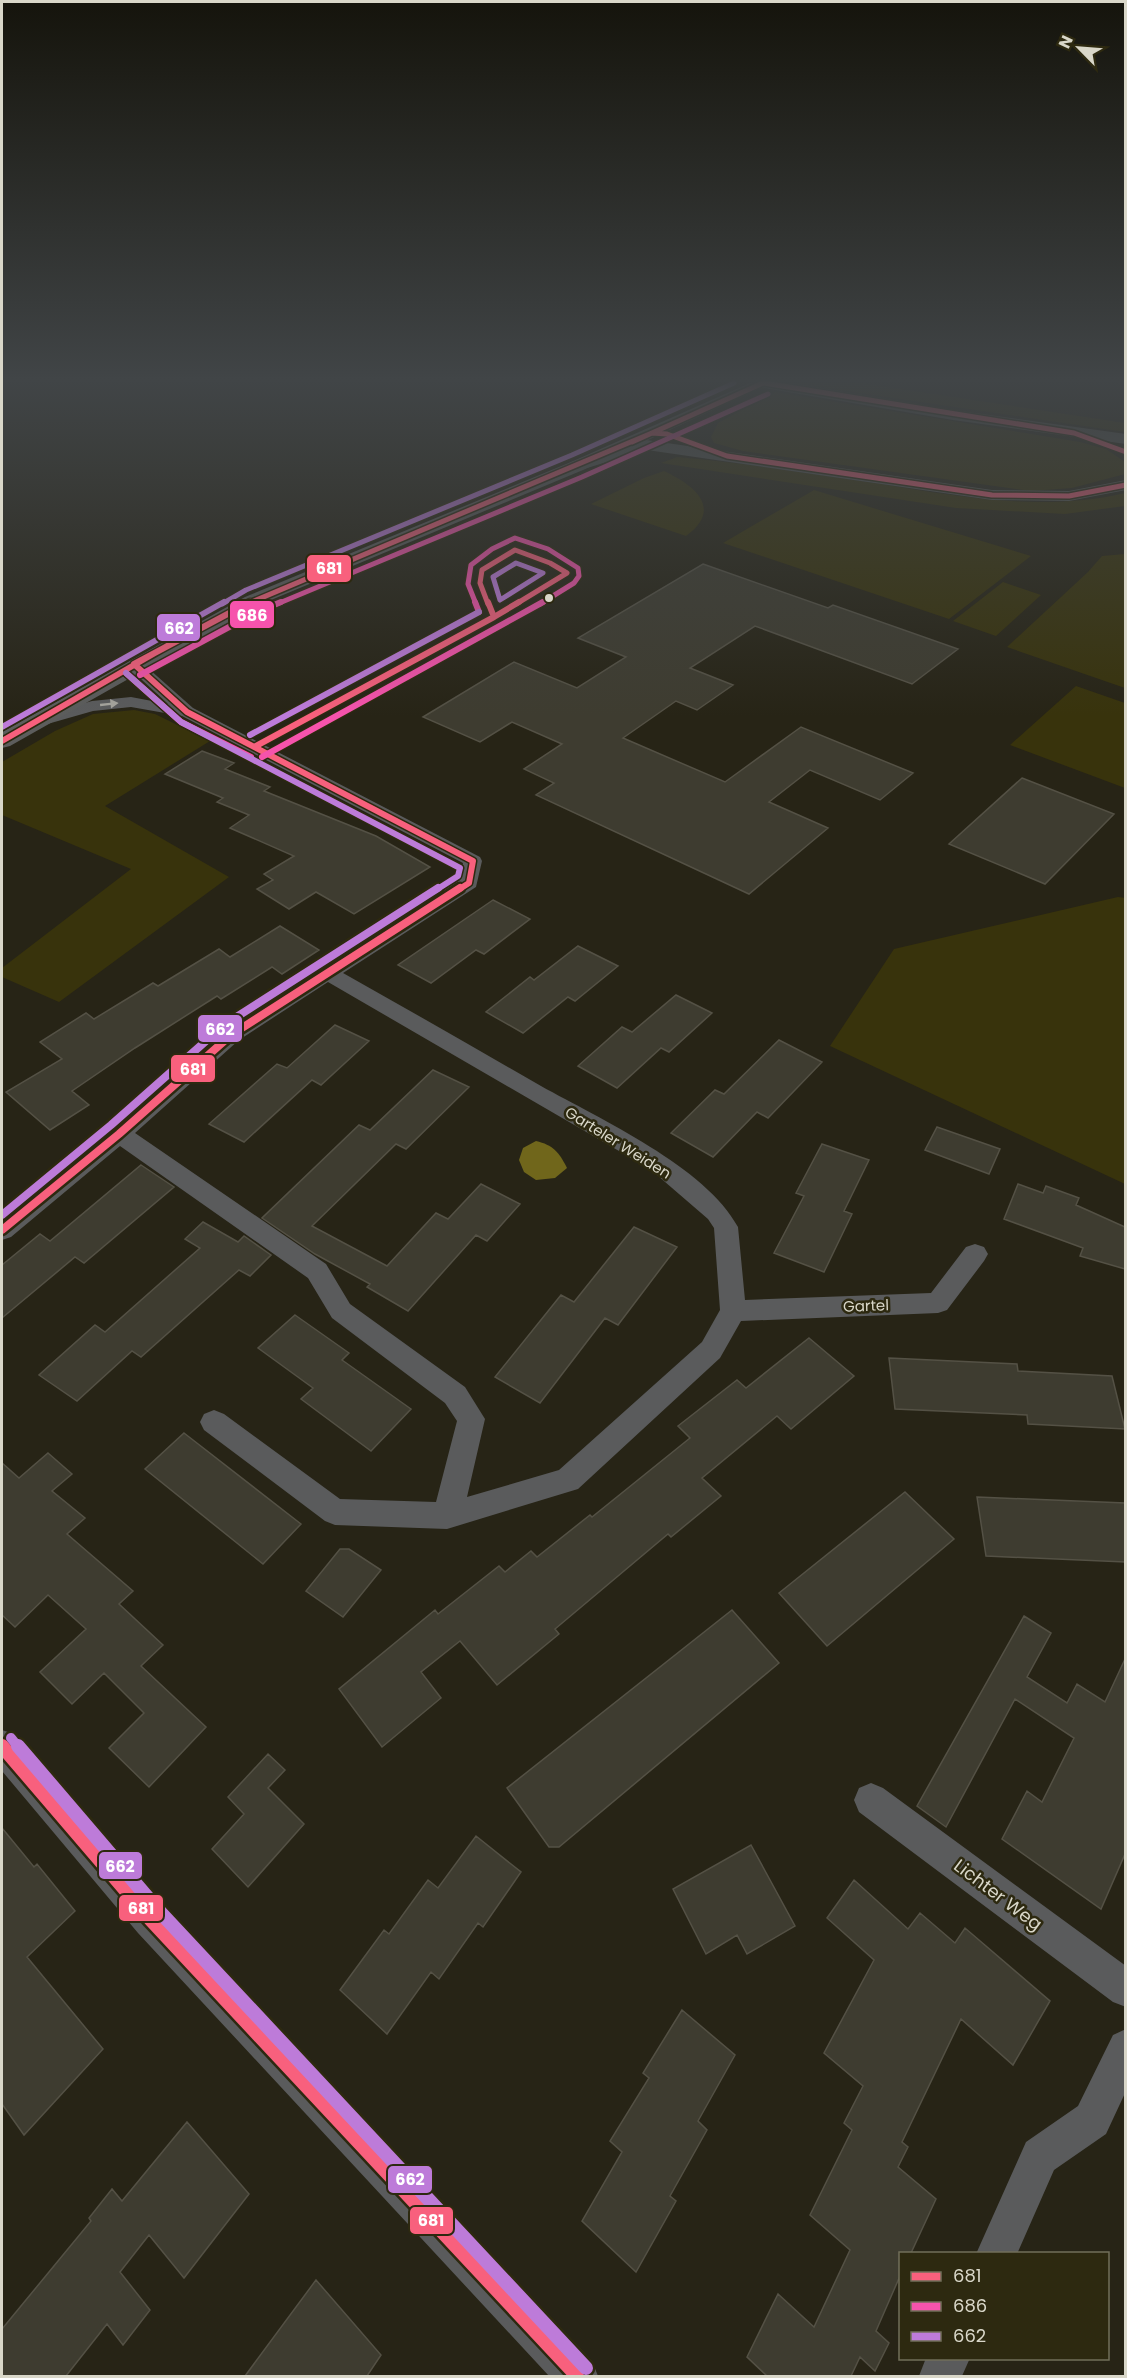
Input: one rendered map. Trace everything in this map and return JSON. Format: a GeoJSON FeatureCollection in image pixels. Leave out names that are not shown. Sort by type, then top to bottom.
{"type":"FeatureCollection","features":[{"type":"Feature","properties":{"kind":"main road"},"geometry":{"type":"LineString","coordinates":[[2,741],[134,664],[252,601],[510,494]]}},
{"type":"Feature","properties":{"kind":"main road"},"geometry":{"type":"LineString","coordinates":[[985,494],[1069,496],[1079,494]]}},
{"type":"Feature","properties":{"kind":"street"},"geometry":{"type":"LineString","coordinates":[[2,1230],[119,1134],[231,1035],[469,883],[473,861],[187,712],[134,664]]}},
{"type":"Feature","properties":{"kind":"street"},"geometry":{"type":"LineString","coordinates":[[32,724],[92,706],[131,702],[187,712]]}},
{"type":"Feature","properties":{"kind":"street","name":"Garteler Weiden"},"geometry":{"type":"LineString","coordinates":[[329,974],[658,1163],[717,1212],[726,1227],[733,1311]]}},
{"type":"Feature","properties":{"kind":"street"},"geometry":{"type":"LineString","coordinates":[[119,1134],[317,1271],[341,1311],[455,1395],[471,1419],[466,1448],[447,1516]]}},
{"type":"Feature","properties":{"kind":"street","name":"Gartel"},"geometry":{"type":"LineString","coordinates":[[733,1311],[938,1303],[975,1254]]}},
{"type":"Feature","properties":{"kind":"street"},"geometry":{"type":"LineString","coordinates":[[214,1422],[335,1512],[447,1516],[568,1480],[711,1350],[733,1311]]}},
{"type":"Feature","properties":{"kind":"street"},"geometry":{"type":"LineString","coordinates":[[2,1746],[151,1920],[577,2376]]}},
{"type":"Feature","properties":{"kind":"street","name":"Lichter Weg"},"geometry":{"type":"LineString","coordinates":[[871,1800],[1125,1989]]}},
{"type":"Feature","properties":{"kind":"street"},"geometry":{"type":"LineString","coordinates":[[996,2252],[1040,2156],[1092,2120],[1125,2048]]}},
{"type":"Feature","properties":{"kind":"street"},"geometry":{"type":"LineString","coordinates":[[940,2376],[948,2360]]}},
{"type":"Feature","properties":{"kind":"shaded area"},"geometry":{"type":"Polygon","coordinates":[[[611,494],[697,494],[704,507],[703,516],[697,526],[686,536],[591,504],[611,494]]]}},
{"type":"Feature","properties":{"kind":"shaded area"},"geometry":{"type":"Polygon","coordinates":[[[807,494],[827,494],[1031,556],[949,619],[723,543],[807,494]]]}},
{"type":"Feature","properties":{"kind":"shaded area"},"geometry":{"type":"Polygon","coordinates":[[[864,494],[942,494],[1034,502],[1095,499],[1125,494],[1125,506],[1065,514],[956,508],[864,494]]]}},
{"type":"Feature","properties":{"kind":"shaded area"},"geometry":{"type":"Polygon","coordinates":[[[1125,554],[1125,688],[1007,647],[1088,572],[1102,556],[1125,554]]]}},
{"type":"Feature","properties":{"kind":"shaded area"},"geometry":{"type":"Polygon","coordinates":[[[1003,582],[1041,595],[996,636],[953,621],[1003,582]]]}},
{"type":"Feature","properties":{"kind":"shaded area"},"geometry":{"type":"Polygon","coordinates":[[[1076,686],[1125,703],[1125,788],[1010,745],[1076,686]]]}},
{"type":"Feature","properties":{"kind":"shaded area"},"geometry":{"type":"Polygon","coordinates":[[[134,710],[155,714],[210,741],[105,806],[229,877],[59,1002],[2,977],[2,968],[131,869],[2,815],[2,762],[55,731],[93,714],[134,710]]]}},
{"type":"Feature","properties":{"kind":"shaded area"},"geometry":{"type":"Polygon","coordinates":[[[1118,897],[1126,898],[1125,1184],[830,1046],[894,949],[1118,897]]]}},
{"type":"Feature","properties":{"kind":"shaded area"},"geometry":{"type":"Polygon","coordinates":[[[536,1141],[555,1150],[567,1168],[555,1178],[536,1180],[524,1172],[519,1160],[523,1148],[536,1141]]]}},
{"type":"Feature","properties":{"kind":"building"},"geometry":{"type":"Polygon","coordinates":[[[703,564],[828,608],[833,605],[958,649],[912,684],[755,626],[690,668],[733,685],[697,710],[676,701],[623,738],[725,782],[801,727],[913,773],[880,800],[810,770],[769,802],[828,828],[749,894],[536,795],[554,783],[524,769],[562,744],[512,722],[480,742],[423,717],[514,662],[577,688],[626,657],[578,638],[703,564]]]}},
{"type":"Feature","properties":{"kind":"building"},"geometry":{"type":"Polygon","coordinates":[[[202,751],[234,763],[225,769],[270,787],[264,791],[376,836],[430,867],[354,914],[316,892],[289,909],[257,889],[273,880],[264,874],[294,856],[230,828],[249,815],[217,802],[223,798],[165,774],[202,751]]]}},
{"type":"Feature","properties":{"kind":"building"},"geometry":{"type":"Polygon","coordinates":[[[1022,778],[1114,814],[1045,884],[949,844],[1022,778]]]}},
{"type":"Feature","properties":{"kind":"building"},"geometry":{"type":"Polygon","coordinates":[[[493,900],[530,919],[484,954],[476,950],[431,983],[398,965],[493,900]]]}},
{"type":"Feature","properties":{"kind":"building"},"geometry":{"type":"Polygon","coordinates":[[[280,926],[319,950],[282,974],[272,967],[221,999],[217,996],[135,1048],[72,1091],[89,1105],[50,1130],[6,1092],[62,1059],[40,1042],[86,1013],[94,1019],[153,983],[158,986],[219,949],[230,957],[280,926]]]}},
{"type":"Feature","properties":{"kind":"building"},"geometry":{"type":"Polygon","coordinates":[[[578,946],[618,966],[575,1001],[568,997],[523,1033],[486,1012],[530,977],[534,980],[578,946]]]}},
{"type":"Feature","properties":{"kind":"building"},"geometry":{"type":"Polygon","coordinates":[[[676,995],[712,1013],[669,1052],[661,1048],[617,1088],[578,1066],[622,1027],[632,1032],[676,995]]]}},
{"type":"Feature","properties":{"kind":"building"},"geometry":{"type":"Polygon","coordinates":[[[335,1025],[369,1041],[321,1085],[312,1080],[244,1142],[209,1124],[277,1064],[287,1068],[335,1025]]]}},
{"type":"Feature","properties":{"kind":"building"},"geometry":{"type":"Polygon","coordinates":[[[779,1040],[822,1062],[768,1118],[757,1112],[713,1157],[671,1133],[715,1090],[724,1094],[779,1040]]]}},
{"type":"Feature","properties":{"kind":"building"},"geometry":{"type":"Polygon","coordinates":[[[433,1070],[469,1087],[406,1149],[396,1144],[312,1226],[387,1266],[436,1213],[448,1219],[481,1184],[520,1204],[487,1241],[476,1235],[408,1311],[367,1287],[370,1284],[315,1254],[262,1218],[359,1125],[370,1130],[433,1070]]]}},
{"type":"Feature","properties":{"kind":"building"},"geometry":{"type":"Polygon","coordinates":[[[937,1127],[1000,1149],[989,1174],[925,1150],[937,1127]]]}},
{"type":"Feature","properties":{"kind":"building"},"geometry":{"type":"Polygon","coordinates":[[[822,1144],[869,1160],[844,1211],[852,1214],[824,1272],[774,1253],[804,1196],[796,1193],[822,1144]]]}},
{"type":"Feature","properties":{"kind":"building"},"geometry":{"type":"Polygon","coordinates":[[[141,1165],[174,1187],[84,1263],[75,1257],[2,1318],[2,1265],[40,1234],[50,1241],[141,1165]]]}},
{"type":"Feature","properties":{"kind":"building"},"geometry":{"type":"Polygon","coordinates":[[[1018,1184],[1043,1193],[1046,1186],[1079,1198],[1076,1205],[1125,1227],[1125,1269],[1080,1256],[1083,1248],[1004,1219],[1018,1184]]]}},
{"type":"Feature","properties":{"kind":"building"},"geometry":{"type":"Polygon","coordinates":[[[203,1222],[238,1242],[244,1236],[271,1255],[250,1276],[239,1270],[141,1357],[132,1351],[77,1401],[39,1375],[95,1325],[105,1332],[200,1248],[185,1239],[203,1222]]]}},
{"type":"Feature","properties":{"kind":"building"},"geometry":{"type":"Polygon","coordinates":[[[634,1227],[677,1247],[618,1325],[605,1318],[540,1403],[495,1377],[561,1295],[574,1302],[634,1227]]]}},
{"type":"Feature","properties":{"kind":"building"},"geometry":{"type":"Polygon","coordinates":[[[295,1315],[349,1353],[342,1360],[411,1409],[371,1451],[301,1399],[313,1388],[258,1348],[295,1315]]]}},
{"type":"Feature","properties":{"kind":"building"},"geometry":{"type":"Polygon","coordinates":[[[809,1338],[854,1376],[791,1429],[777,1416],[702,1478],[721,1496],[671,1537],[668,1534],[555,1629],[559,1634],[497,1685],[460,1641],[421,1672],[441,1698],[382,1747],[339,1689],[435,1610],[438,1614],[499,1566],[505,1572],[531,1551],[537,1557],[590,1515],[592,1517],[690,1438],[678,1426],[737,1380],[746,1388],[809,1338]]]}},
{"type":"Feature","properties":{"kind":"building"},"geometry":{"type":"Polygon","coordinates":[[[889,1358],[1017,1364],[1018,1371],[1112,1376],[1125,1429],[1028,1424],[1027,1415],[895,1409],[889,1358]]]}},
{"type":"Feature","properties":{"kind":"building"},"geometry":{"type":"Polygon","coordinates":[[[184,1433],[301,1524],[263,1564],[145,1469],[184,1433]]]}},
{"type":"Feature","properties":{"kind":"building"},"geometry":{"type":"Polygon","coordinates":[[[48,1453],[72,1474],[52,1491],[85,1518],[67,1534],[133,1591],[119,1604],[163,1645],[141,1666],[206,1727],[149,1787],[109,1748],[144,1713],[104,1673],[72,1704],[40,1672],[86,1629],[48,1595],[15,1627],[2,1615],[2,1463],[19,1478],[48,1453]]]}},
{"type":"Feature","properties":{"kind":"building"},"geometry":{"type":"Polygon","coordinates":[[[905,1492],[954,1539],[827,1646],[779,1593],[905,1492]]]}},
{"type":"Feature","properties":{"kind":"building"},"geometry":{"type":"Polygon","coordinates":[[[977,1497],[1125,1503],[1125,1562],[986,1556],[977,1497]]]}},
{"type":"Feature","properties":{"kind":"building"},"geometry":{"type":"Polygon","coordinates":[[[340,1549],[349,1549],[381,1570],[343,1617],[306,1591],[340,1549]]]}},
{"type":"Feature","properties":{"kind":"building"},"geometry":{"type":"Polygon","coordinates":[[[732,1610],[779,1663],[559,1847],[549,1847],[507,1788],[732,1610]]]}},
{"type":"Feature","properties":{"kind":"building"},"geometry":{"type":"Polygon","coordinates":[[[1024,1616],[1051,1633],[1027,1677],[1067,1703],[1077,1684],[1105,1702],[1125,1659],[1125,1854],[1101,1909],[1002,1839],[1027,1791],[1042,1802],[1074,1738],[1015,1699],[946,1827],[917,1806],[1024,1616]]]}},
{"type":"Feature","properties":{"kind":"building"},"geometry":{"type":"Polygon","coordinates":[[[268,1754],[285,1770],[268,1788],[304,1824],[248,1887],[212,1849],[244,1814],[228,1797],[268,1754]]]}},
{"type":"Feature","properties":{"kind":"building"},"geometry":{"type":"Polygon","coordinates":[[[2,1828],[34,1867],[37,1864],[75,1911],[27,1957],[103,2049],[24,2135],[2,2104],[2,1828]]]}},
{"type":"Feature","properties":{"kind":"building"},"geometry":{"type":"Polygon","coordinates":[[[476,1836],[521,1872],[483,1927],[478,1923],[439,1979],[431,1972],[387,2034],[340,1990],[384,1930],[389,1934],[428,1880],[438,1888],[476,1836]]]}},
{"type":"Feature","properties":{"kind":"building"},"geometry":{"type":"Polygon","coordinates":[[[751,1845],[795,1926],[747,1954],[737,1935],[706,1954],[673,1889],[751,1845]]]}},
{"type":"Feature","properties":{"kind":"building"},"geometry":{"type":"Polygon","coordinates":[[[854,1880],[908,1929],[920,1913],[955,1943],[965,1928],[1050,2001],[1013,2065],[961,2019],[902,2142],[908,2147],[898,2167],[936,2199],[911,2252],[899,2252],[899,2278],[876,2331],[889,2343],[875,2371],[860,2357],[851,2376],[767,2376],[747,2357],[778,2294],[814,2327],[850,2250],[810,2215],[852,2130],[844,2123],[863,2086],[824,2053],[874,1960],[827,1918],[854,1880]]]}},
{"type":"Feature","properties":{"kind":"building"},"geometry":{"type":"Polygon","coordinates":[[[682,2010],[735,2055],[698,2121],[707,2130],[670,2196],[676,2201],[636,2272],[582,2221],[622,2152],[610,2141],[649,2078],[643,2073],[682,2010]]]}},
{"type":"Feature","properties":{"kind":"building"},"geometry":{"type":"Polygon","coordinates":[[[187,2122],[249,2194],[184,2278],[149,2235],[120,2272],[150,2310],[123,2345],[107,2324],[66,2376],[2,2376],[2,2329],[91,2221],[89,2218],[112,2189],[122,2201],[187,2122]]]}},
{"type":"Feature","properties":{"kind":"building"},"geometry":{"type":"Polygon","coordinates":[[[316,2280],[381,2355],[367,2376],[245,2376],[316,2280]]]}},
{"type":"Feature","properties":{"kind":"transit line","name":"662"},"geometry":{"type":"LineString","coordinates":[[2,727],[246,590],[478,494]]}},
{"type":"Feature","properties":{"kind":"transit line","name":"681"},"geometry":{"type":"LineString","coordinates":[[134,664],[252,601],[507,494]]}},
{"type":"Feature","properties":{"kind":"transit line","name":"686"},"geometry":{"type":"LineString","coordinates":[[140,675],[257,612],[541,494]]}},
{"type":"Feature","properties":{"kind":"transit line","name":"681"},"geometry":{"type":"LineString","coordinates":[[985,494],[1069,496],[1080,494]]}},
{"type":"Feature","properties":{"kind":"transit line","name":"686"},"geometry":{"type":"LineString","coordinates":[[262,757],[500,628],[574,583],[579,576],[578,568],[558,554],[529,541],[515,538],[505,541],[471,565],[468,584],[479,612]]}},
{"type":"Feature","properties":{"kind":"transit line","name":"681"},"geometry":{"type":"LineString","coordinates":[[515,550],[550,563],[567,573],[494,617],[480,583],[482,570],[515,550]]}},
{"type":"Feature","properties":{"kind":"transit line","name":"662"},"geometry":{"type":"LineString","coordinates":[[516,563],[543,573],[500,600],[493,577],[516,563]]}},
{"type":"Feature","properties":{"kind":"transit line","name":"662"},"geometry":{"type":"LineString","coordinates":[[250,735],[479,612]]}},
{"type":"Feature","properties":{"kind":"transit line","name":"681"},"geometry":{"type":"LineString","coordinates":[[256,746],[494,617]]}},
{"type":"Feature","properties":{"kind":"transit line","name":"681"},"geometry":{"type":"LineString","coordinates":[[2,741],[181,638]]}},
{"type":"Feature","properties":{"kind":"transit line","name":"681"},"geometry":{"type":"LineString","coordinates":[[2,1230],[119,1134],[231,1035],[469,883],[473,861],[187,712],[134,664]]}},
{"type":"Feature","properties":{"kind":"transit line","name":"686"},"geometry":{"type":"LineString","coordinates":[[126,673],[181,722],[251,757]]}},
{"type":"Feature","properties":{"kind":"transit line","name":"662"},"geometry":{"type":"LineString","coordinates":[[2,1215],[111,1125],[224,1025],[458,876],[460,868],[181,722],[126,673]]}},
{"type":"Feature","properties":{"kind":"transit line","name":"662"},"geometry":{"type":"LineString","coordinates":[[11,1738],[160,1912],[586,2368]]}},
{"type":"Feature","properties":{"kind":"transit line","name":"681"},"geometry":{"type":"LineString","coordinates":[[2,1746],[151,1920],[577,2376]]}}]}
